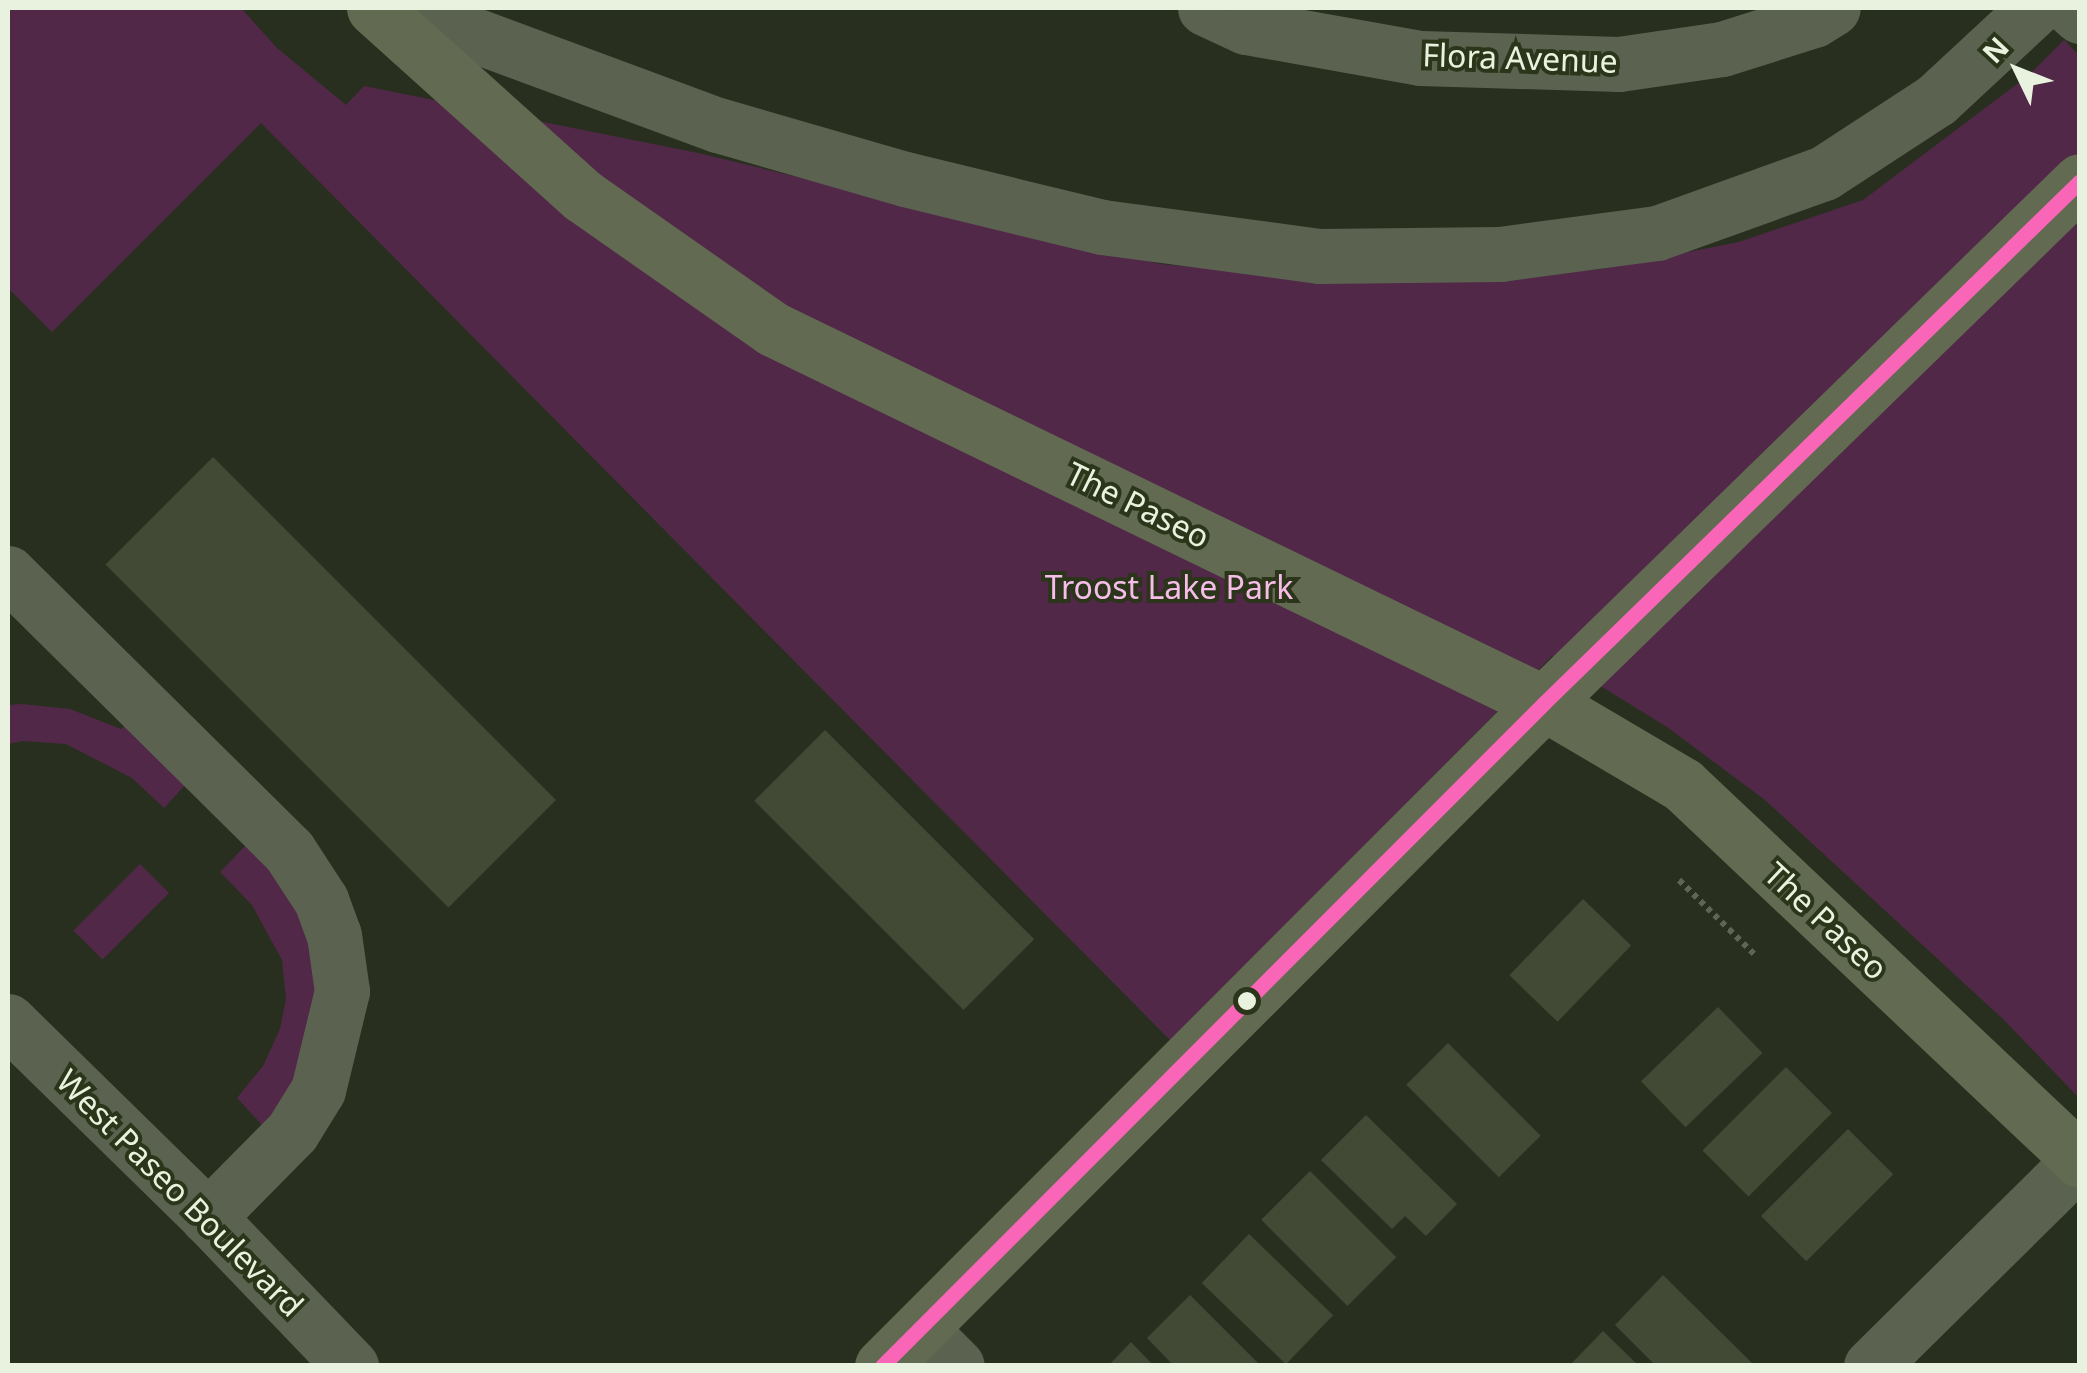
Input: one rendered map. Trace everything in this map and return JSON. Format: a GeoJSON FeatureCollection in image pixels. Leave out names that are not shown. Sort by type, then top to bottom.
{"type":"FeatureCollection","features":[{"type":"Feature","properties":{"kind":"main road","name":"The Paseo"},"geometry":{"type":"LineString","coordinates":[[374,8],[583,196],[774,328],[1544,702],[1682,785],[2080,1160]]}},
{"type":"Feature","properties":{"kind":"main road"},"geometry":{"type":"LineString","coordinates":[[920,1353],[1544,702],[2080,181]]}},
{"type":"Feature","properties":{"kind":"street"},"geometry":{"type":"LineString","coordinates":[[402,8],[718,125],[905,179],[1102,227],[1337,256],[1500,254],[1676,226],[1824,173],[1936,100],[2035,8]]}},
{"type":"Feature","properties":{"kind":"street","name":"Flora Avenue"},"geometry":{"type":"LineString","coordinates":[[1205,8],[1246,27],[1420,58],[1619,64],[1722,49],[1814,20],[1832,8]]}},
{"type":"Feature","properties":{"kind":"street"},"geometry":{"type":"LineString","coordinates":[[2071,8],[2080,16]]}},
{"type":"Feature","properties":{"kind":"street"},"geometry":{"type":"LineString","coordinates":[[8,573],[289,851],[321,900],[334,935],[342,991],[318,1090],[292,1132],[208,1217]]}},
{"type":"Feature","properties":{"kind":"street","name":"West Paseo Boulevard"},"geometry":{"type":"LineString","coordinates":[[8,1021],[208,1217],[351,1366]]}},
{"type":"Feature","properties":{"kind":"street"},"geometry":{"type":"LineString","coordinates":[[1871,1366],[2080,1160]]}},
{"type":"Feature","properties":{"kind":"path"},"geometry":{"type":"LineString","coordinates":[[1679,880],[1755,955]]}},
{"type":"Feature","properties":{"kind":"green space","name":"Troost Lake Park"},"geometry":{"type":"Polygon","coordinates":[[[8,8],[241,8],[277,48],[346,105],[364,86],[698,153],[1160,264],[1328,279],[1464,282],[1601,269],[1739,242],[1863,200],[2029,75],[2064,40],[2080,56],[2079,1098],[2004,1020],[1765,800],[1667,727],[1552,656],[1171,1041],[261,123],[52,332],[8,288],[8,8]]]}},
{"type":"Feature","properties":{"kind":"green space"},"geometry":{"type":"Polygon","coordinates":[[[8,705],[70,709],[121,729],[127,723],[187,783],[164,808],[132,778],[66,744],[8,744],[8,705]]]}},
{"type":"Feature","properties":{"kind":"green space"},"geometry":{"type":"Polygon","coordinates":[[[248,843],[283,880],[322,967],[307,1064],[263,1126],[237,1098],[263,1066],[280,1029],[286,999],[282,960],[252,905],[220,872],[248,843]]]}},
{"type":"Feature","properties":{"kind":"green space"},"geometry":{"type":"Polygon","coordinates":[[[140,864],[169,893],[103,959],[74,930],[140,864]]]}},
{"type":"Feature","properties":{"kind":"building"},"geometry":{"type":"Polygon","coordinates":[[[213,457],[556,800],[448,907],[106,564],[213,457]]]}},
{"type":"Feature","properties":{"kind":"building"},"geometry":{"type":"Polygon","coordinates":[[[825,730],[1034,939],[964,1010],[754,801],[825,730]]]}},
{"type":"Feature","properties":{"kind":"building"},"geometry":{"type":"Polygon","coordinates":[[[1583,899],[1631,946],[1558,1022],[1509,975],[1583,899]]]}},
{"type":"Feature","properties":{"kind":"building"},"geometry":{"type":"Polygon","coordinates":[[[1718,1007],[1762,1053],[1685,1127],[1641,1081],[1718,1007]]]}},
{"type":"Feature","properties":{"kind":"building"},"geometry":{"type":"Polygon","coordinates":[[[1448,1043],[1541,1136],[1499,1177],[1406,1085],[1448,1043]]]}},
{"type":"Feature","properties":{"kind":"building"},"geometry":{"type":"Polygon","coordinates":[[[1786,1067],[1832,1113],[1749,1196],[1703,1150],[1786,1067]]]}},
{"type":"Feature","properties":{"kind":"building"},"geometry":{"type":"Polygon","coordinates":[[[1366,1115],[1457,1204],[1426,1236],[1405,1216],[1392,1229],[1321,1160],[1366,1115]]]}},
{"type":"Feature","properties":{"kind":"building"},"geometry":{"type":"Polygon","coordinates":[[[1848,1129],[1893,1174],[1806,1261],[1761,1216],[1848,1129]]]}},
{"type":"Feature","properties":{"kind":"building"},"geometry":{"type":"Polygon","coordinates":[[[1310,1171],[1396,1257],[1347,1306],[1261,1220],[1310,1171]]]}},
{"type":"Feature","properties":{"kind":"building"},"geometry":{"type":"Polygon","coordinates":[[[1249,1234],[1333,1315],[1286,1364],[1202,1283],[1249,1234]]]}},
{"type":"Feature","properties":{"kind":"building"},"geometry":{"type":"Polygon","coordinates":[[[1663,1275],[1755,1366],[1656,1366],[1615,1325],[1663,1275]]]}},
{"type":"Feature","properties":{"kind":"building"},"geometry":{"type":"Polygon","coordinates":[[[1190,1295],[1261,1366],[1174,1366],[1147,1338],[1190,1295]]]}},
{"type":"Feature","properties":{"kind":"building"},"geometry":{"type":"Polygon","coordinates":[[[1603,1331],[1639,1366],[1569,1366],[1603,1331]]]}},
{"type":"Feature","properties":{"kind":"building"},"geometry":{"type":"Polygon","coordinates":[[[1131,1342],[1154,1366],[1108,1366],[1131,1342]]]}},
{"type":"Feature","properties":{"kind":"transit line"},"geometry":{"type":"LineString","coordinates":[[882,1366],[1544,703],[2080,181]]}}]}
